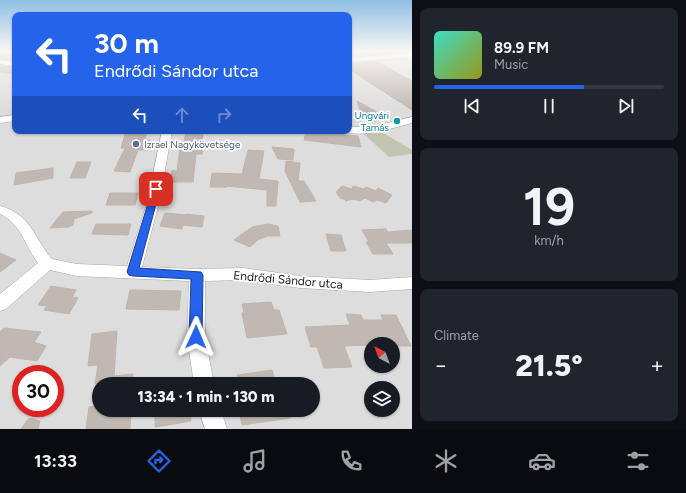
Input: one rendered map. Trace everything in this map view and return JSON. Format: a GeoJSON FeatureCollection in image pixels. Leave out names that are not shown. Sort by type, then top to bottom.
{"type":"FeatureCollection","features":[{"type":"Feature","properties":{"kind":"street"},"geometry":{"type":"LineString","coordinates":[[0,120],[12,118]]}},
{"type":"Feature","properties":{"kind":"street"},"geometry":{"type":"LineString","coordinates":[[352,130],[371,130],[412,120]]}},
{"type":"Feature","properties":{"kind":"street"},"geometry":{"type":"LineString","coordinates":[[133,272],[153,202],[166,134]]}},
{"type":"Feature","properties":{"kind":"street"},"geometry":{"type":"LineString","coordinates":[[0,210],[9,212],[17,218],[28,232],[38,253],[47,264],[0,304]]}},
{"type":"Feature","properties":{"kind":"street","name":"Endrődi Sándor utca"},"geometry":{"type":"LineString","coordinates":[[47,264],[77,270],[197,275],[243,274],[300,282],[363,285],[412,283]]}},
{"type":"Feature","properties":{"kind":"street"},"geometry":{"type":"LineString","coordinates":[[197,275],[196,337],[203,377]]}},
{"type":"Feature","properties":{"kind":"street"},"geometry":{"type":"LineString","coordinates":[[212,417],[216,429]]}},
{"type":"Feature","properties":{"kind":"shaded area"},"geometry":{"type":"Polygon","coordinates":[[[0,71],[12,71],[12,134],[352,134],[352,71],[412,71],[412,429],[0,429],[0,71]]]}},
{"type":"Feature","properties":{"kind":"shaded area"},"geometry":{"type":"Polygon","coordinates":[[[380,131],[412,150],[412,154],[389,157],[364,134],[380,131]]]}},
{"type":"Feature","properties":{"kind":"building"},"geometry":{"type":"Polygon","coordinates":[[[12,71],[12,74],[0,72],[12,71]]]}},
{"type":"Feature","properties":{"kind":"building"},"geometry":{"type":"Polygon","coordinates":[[[352,71],[394,71],[412,81],[412,110],[352,71]]]}},
{"type":"Feature","properties":{"kind":"building"},"geometry":{"type":"Polygon","coordinates":[[[357,101],[377,112],[376,121],[363,119],[357,101]]]}},
{"type":"Feature","properties":{"kind":"building"},"geometry":{"type":"Polygon","coordinates":[[[125,134],[146,134],[145,140],[150,140],[148,150],[138,150],[130,172],[114,171],[125,148],[121,148],[125,134]]]}},
{"type":"Feature","properties":{"kind":"building"},"geometry":{"type":"Polygon","coordinates":[[[185,134],[203,134],[202,154],[196,154],[193,182],[170,182],[172,170],[177,171],[180,147],[183,147],[185,134]]]}},
{"type":"Feature","properties":{"kind":"building"},"geometry":{"type":"Polygon","coordinates":[[[305,134],[358,136],[361,147],[304,140],[305,134]]]}},
{"type":"Feature","properties":{"kind":"building"},"geometry":{"type":"Polygon","coordinates":[[[272,147],[294,149],[293,160],[278,159],[272,147]]]}},
{"type":"Feature","properties":{"kind":"building"},"geometry":{"type":"Polygon","coordinates":[[[248,150],[264,151],[259,179],[278,181],[276,206],[267,206],[267,190],[227,186],[210,187],[212,173],[242,174],[248,150]]]}},
{"type":"Feature","properties":{"kind":"building"},"geometry":{"type":"Polygon","coordinates":[[[286,161],[300,163],[298,181],[304,181],[316,201],[300,202],[285,171],[286,161]]]}},
{"type":"Feature","properties":{"kind":"building"},"geometry":{"type":"Polygon","coordinates":[[[77,162],[91,162],[85,178],[70,178],[77,162]]]}},
{"type":"Feature","properties":{"kind":"building"},"geometry":{"type":"Polygon","coordinates":[[[53,168],[53,178],[14,185],[16,173],[53,168]]]}},
{"type":"Feature","properties":{"kind":"building"},"geometry":{"type":"Polygon","coordinates":[[[342,186],[352,189],[353,186],[364,189],[366,187],[376,191],[378,188],[392,195],[386,203],[377,200],[373,202],[365,198],[359,201],[354,199],[345,201],[346,200],[340,198],[336,192],[342,186]]]}},
{"type":"Feature","properties":{"kind":"building"},"geometry":{"type":"Polygon","coordinates":[[[110,193],[138,193],[135,205],[106,205],[110,193]]]}},
{"type":"Feature","properties":{"kind":"building"},"geometry":{"type":"Polygon","coordinates":[[[92,211],[92,213],[74,219],[73,225],[68,227],[50,228],[63,212],[92,211]]]}},
{"type":"Feature","properties":{"kind":"building"},"geometry":{"type":"Polygon","coordinates":[[[165,213],[204,216],[202,227],[183,225],[182,229],[160,226],[165,213]]]}},
{"type":"Feature","properties":{"kind":"building"},"geometry":{"type":"Polygon","coordinates":[[[96,224],[131,224],[128,235],[92,234],[96,224]]]}},
{"type":"Feature","properties":{"kind":"building"},"geometry":{"type":"Polygon","coordinates":[[[268,224],[278,226],[280,236],[268,236],[259,239],[250,247],[234,240],[252,227],[268,224]]]}},
{"type":"Feature","properties":{"kind":"building"},"geometry":{"type":"Polygon","coordinates":[[[386,229],[388,232],[412,230],[412,243],[386,243],[393,254],[373,254],[366,242],[369,242],[362,230],[386,229]]]}},
{"type":"Feature","properties":{"kind":"building"},"geometry":{"type":"Polygon","coordinates":[[[326,234],[341,235],[346,251],[331,251],[326,234]]]}},
{"type":"Feature","properties":{"kind":"building"},"geometry":{"type":"Polygon","coordinates":[[[0,253],[16,260],[0,272],[0,253]]]}},
{"type":"Feature","properties":{"kind":"building"},"geometry":{"type":"Polygon","coordinates":[[[51,286],[76,290],[72,297],[78,298],[69,314],[44,310],[47,306],[38,305],[51,286]]]}},
{"type":"Feature","properties":{"kind":"building"},"geometry":{"type":"Polygon","coordinates":[[[130,290],[181,291],[179,310],[126,309],[130,290]]]}},
{"type":"Feature","properties":{"kind":"building"},"geometry":{"type":"Polygon","coordinates":[[[271,302],[274,310],[279,310],[287,334],[247,338],[242,313],[244,313],[242,304],[271,302]]]}},
{"type":"Feature","properties":{"kind":"building"},"geometry":{"type":"Polygon","coordinates":[[[346,314],[361,315],[363,320],[383,320],[381,315],[396,315],[411,346],[400,346],[400,337],[364,337],[364,345],[344,346],[352,367],[324,368],[317,347],[311,347],[305,327],[350,325],[346,314]]]}},
{"type":"Feature","properties":{"kind":"building"},"geometry":{"type":"Polygon","coordinates":[[[4,328],[41,332],[34,342],[46,346],[37,361],[10,357],[0,366],[0,332],[4,328]]]}},
{"type":"Feature","properties":{"kind":"building"},"geometry":{"type":"Polygon","coordinates":[[[117,331],[114,376],[133,374],[133,377],[96,377],[98,365],[88,366],[92,334],[117,331]]]}},
{"type":"Feature","properties":{"kind":"building"},"geometry":{"type":"Polygon","coordinates":[[[272,370],[274,377],[237,377],[237,375],[272,370]]]}},
{"type":"Feature","properties":{"kind":"building"},"geometry":{"type":"Polygon","coordinates":[[[89,407],[92,407],[92,417],[131,417],[130,429],[86,429],[89,407]]]}},
{"type":"Feature","properties":{"kind":"building"},"geometry":{"type":"Polygon","coordinates":[[[155,417],[191,417],[191,421],[155,427],[155,417]]]}},
{"type":"Feature","properties":{"kind":"building"},"geometry":{"type":"Polygon","coordinates":[[[240,417],[291,418],[242,425],[240,417]]]}},
{"type":"Feature","properties":{"kind":"building"},"geometry":{"type":"Polygon","coordinates":[[[29,418],[40,421],[38,429],[21,429],[29,418]]]}},
{"type":"Feature","properties":{"kind":"place","name":"Ungvári Tamás"},"geometry":{"type":"Point","coordinates":[397,121]}},
{"type":"Feature","properties":{"kind":"place","name":"Izrael Nagykövetsége"},"geometry":{"type":"Point","coordinates":[136,144]}},
{"type":"Feature","properties":{"kind":"route"},"geometry":{"type":"LineString","coordinates":[[156,189],[133,272],[197,275],[196,337]]}}]}
